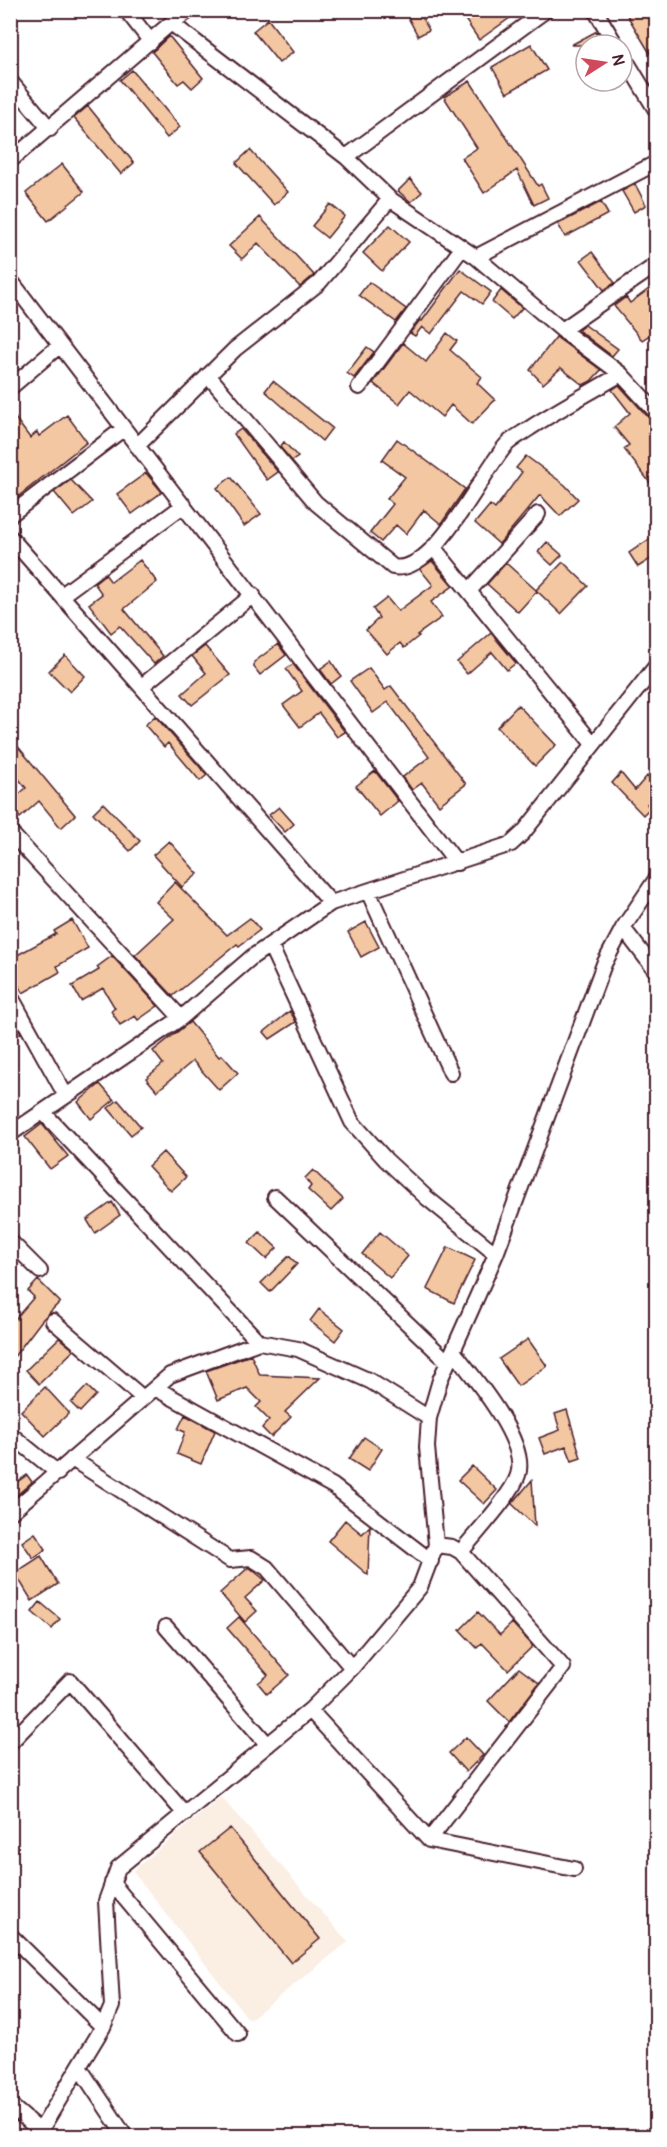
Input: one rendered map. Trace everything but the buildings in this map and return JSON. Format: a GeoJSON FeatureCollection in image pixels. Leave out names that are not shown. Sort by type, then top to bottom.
{"type":"FeatureCollection","features":[{"type":"Feature","properties":{"kind":"street"},"geometry":{"type":"LineString","coordinates":[[126,10],[151,42]]}},
{"type":"Feature","properties":{"kind":"street"},"geometry":{"type":"LineString","coordinates":[[10,161],[171,23],[190,10]]}},
{"type":"Feature","properties":{"kind":"street"},"geometry":{"type":"LineString","coordinates":[[346,157],[546,10]]}},
{"type":"Feature","properties":{"kind":"street"},"geometry":{"type":"LineString","coordinates":[[595,10],[609,33]]}},
{"type":"Feature","properties":{"kind":"street"},"geometry":{"type":"LineString","coordinates":[[171,23],[346,157],[390,199],[476,257],[562,330],[621,374],[657,412]]}},
{"type":"Feature","properties":{"kind":"street"},"geometry":{"type":"LineString","coordinates":[[634,73],[657,110]]}},
{"type":"Feature","properties":{"kind":"street"},"geometry":{"type":"LineString","coordinates":[[10,81],[50,129]]}},
{"type":"Feature","properties":{"kind":"street"},"geometry":{"type":"LineString","coordinates":[[476,257],[657,163]]}},
{"type":"Feature","properties":{"kind":"street"},"geometry":{"type":"LineString","coordinates":[[137,446],[235,349],[319,283],[390,199]]}},
{"type":"Feature","properties":{"kind":"street"},"geometry":{"type":"LineString","coordinates":[[359,387],[462,248]]}},
{"type":"Feature","properties":{"kind":"street"},"geometry":{"type":"LineString","coordinates":[[562,330],[657,265]]}},
{"type":"Feature","properties":{"kind":"street"},"geometry":{"type":"LineString","coordinates":[[11,281],[457,863]]}},
{"type":"Feature","properties":{"kind":"street"},"geometry":{"type":"LineString","coordinates":[[10,388],[59,345]]}},
{"type":"Feature","properties":{"kind":"street"},"geometry":{"type":"LineString","coordinates":[[208,375],[316,503],[393,567],[408,567],[433,547],[464,508],[508,443],[621,374]]}},
{"type":"Feature","properties":{"kind":"street"},"geometry":{"type":"LineString","coordinates":[[10,515],[123,429]]}},
{"type":"Feature","properties":{"kind":"street"},"geometry":{"type":"LineString","coordinates":[[62,595],[184,505]]}},
{"type":"Feature","properties":{"kind":"street"},"geometry":{"type":"LineString","coordinates":[[469,591],[538,514]]}},
{"type":"Feature","properties":{"kind":"street"},"geometry":{"type":"LineString","coordinates":[[10,537],[331,903]]}},
{"type":"Feature","properties":{"kind":"street"},"geometry":{"type":"LineString","coordinates":[[433,547],[593,744]]}},
{"type":"Feature","properties":{"kind":"street"},"geometry":{"type":"LineString","coordinates":[[142,686],[253,595]]}},
{"type":"Feature","properties":{"kind":"street"},"geometry":{"type":"LineString","coordinates":[[10,1134],[181,1018],[270,945],[331,903],[511,844],[523,833],[657,666]]}},
{"type":"Feature","properties":{"kind":"street"},"geometry":{"type":"LineString","coordinates":[[10,832],[181,1018]]}},
{"type":"Feature","properties":{"kind":"street"},"geometry":{"type":"LineString","coordinates":[[10,2105],[39,2134],[104,2027],[112,2006],[106,1901],[118,1868],[310,1710],[352,1668],[420,1587],[436,1545],[427,1447],[429,1418],[440,1380],[496,1254],[604,964],[623,928],[657,879]]}},
{"type":"Feature","properties":{"kind":"street"},"geometry":{"type":"LineString","coordinates":[[368,891],[451,1073]]}},
{"type":"Feature","properties":{"kind":"street"},"geometry":{"type":"LineString","coordinates":[[623,928],[657,971]]}},
{"type":"Feature","properties":{"kind":"street"},"geometry":{"type":"LineString","coordinates":[[270,945],[352,1122],[386,1160],[496,1254]]}},
{"type":"Feature","properties":{"kind":"street"},"geometry":{"type":"LineString","coordinates":[[10,995],[66,1096]]}},
{"type":"Feature","properties":{"kind":"street"},"geometry":{"type":"LineString","coordinates":[[43,1112],[259,1342]]}},
{"type":"Feature","properties":{"kind":"street"},"geometry":{"type":"LineString","coordinates":[[275,1197],[451,1357],[496,1406],[515,1446],[519,1465],[518,1475],[460,1552]]}},
{"type":"Feature","properties":{"kind":"street"},"geometry":{"type":"LineString","coordinates":[[10,1241],[40,1271]]}},
{"type":"Feature","properties":{"kind":"street"},"geometry":{"type":"LineString","coordinates":[[53,1321],[143,1398]]}},
{"type":"Feature","properties":{"kind":"street"},"geometry":{"type":"LineString","coordinates":[[10,1513],[170,1375],[259,1342],[298,1349],[370,1381],[429,1418]]}},
{"type":"Feature","properties":{"kind":"street"},"geometry":{"type":"LineString","coordinates":[[155,1388],[333,1486],[431,1561]]}},
{"type":"Feature","properties":{"kind":"street"},"geometry":{"type":"LineString","coordinates":[[10,1434],[58,1473]]}},
{"type":"Feature","properties":{"kind":"street"},"geometry":{"type":"LineString","coordinates":[[72,1459],[230,1560],[251,1558],[267,1568],[352,1668]]}},
{"type":"Feature","properties":{"kind":"street"},"geometry":{"type":"LineString","coordinates":[[429,1839],[563,1667],[460,1552],[452,1546],[436,1545]]}},
{"type":"Feature","properties":{"kind":"street"},"geometry":{"type":"LineString","coordinates":[[166,1627],[268,1745]]}},
{"type":"Feature","properties":{"kind":"street"},"geometry":{"type":"LineString","coordinates":[[10,1743],[54,1694],[70,1681],[185,1814]]}},
{"type":"Feature","properties":{"kind":"street"},"geometry":{"type":"LineString","coordinates":[[310,1710],[429,1839],[574,1869]]}},
{"type":"Feature","properties":{"kind":"street"},"geometry":{"type":"LineString","coordinates":[[112,1884],[238,2034]]}},
{"type":"Feature","properties":{"kind":"street"},"geometry":{"type":"LineString","coordinates":[[10,1935],[104,2027]]}},
{"type":"Feature","properties":{"kind":"street"},"geometry":{"type":"LineString","coordinates":[[80,2067],[125,2136]]}},
{"type":"Feature","properties":{"kind":"shaded area"},"geometry":{"type":"Polygon","coordinates":[[[221,1797],[348,1942],[249,2020],[133,1871],[221,1797]]]}}]}
